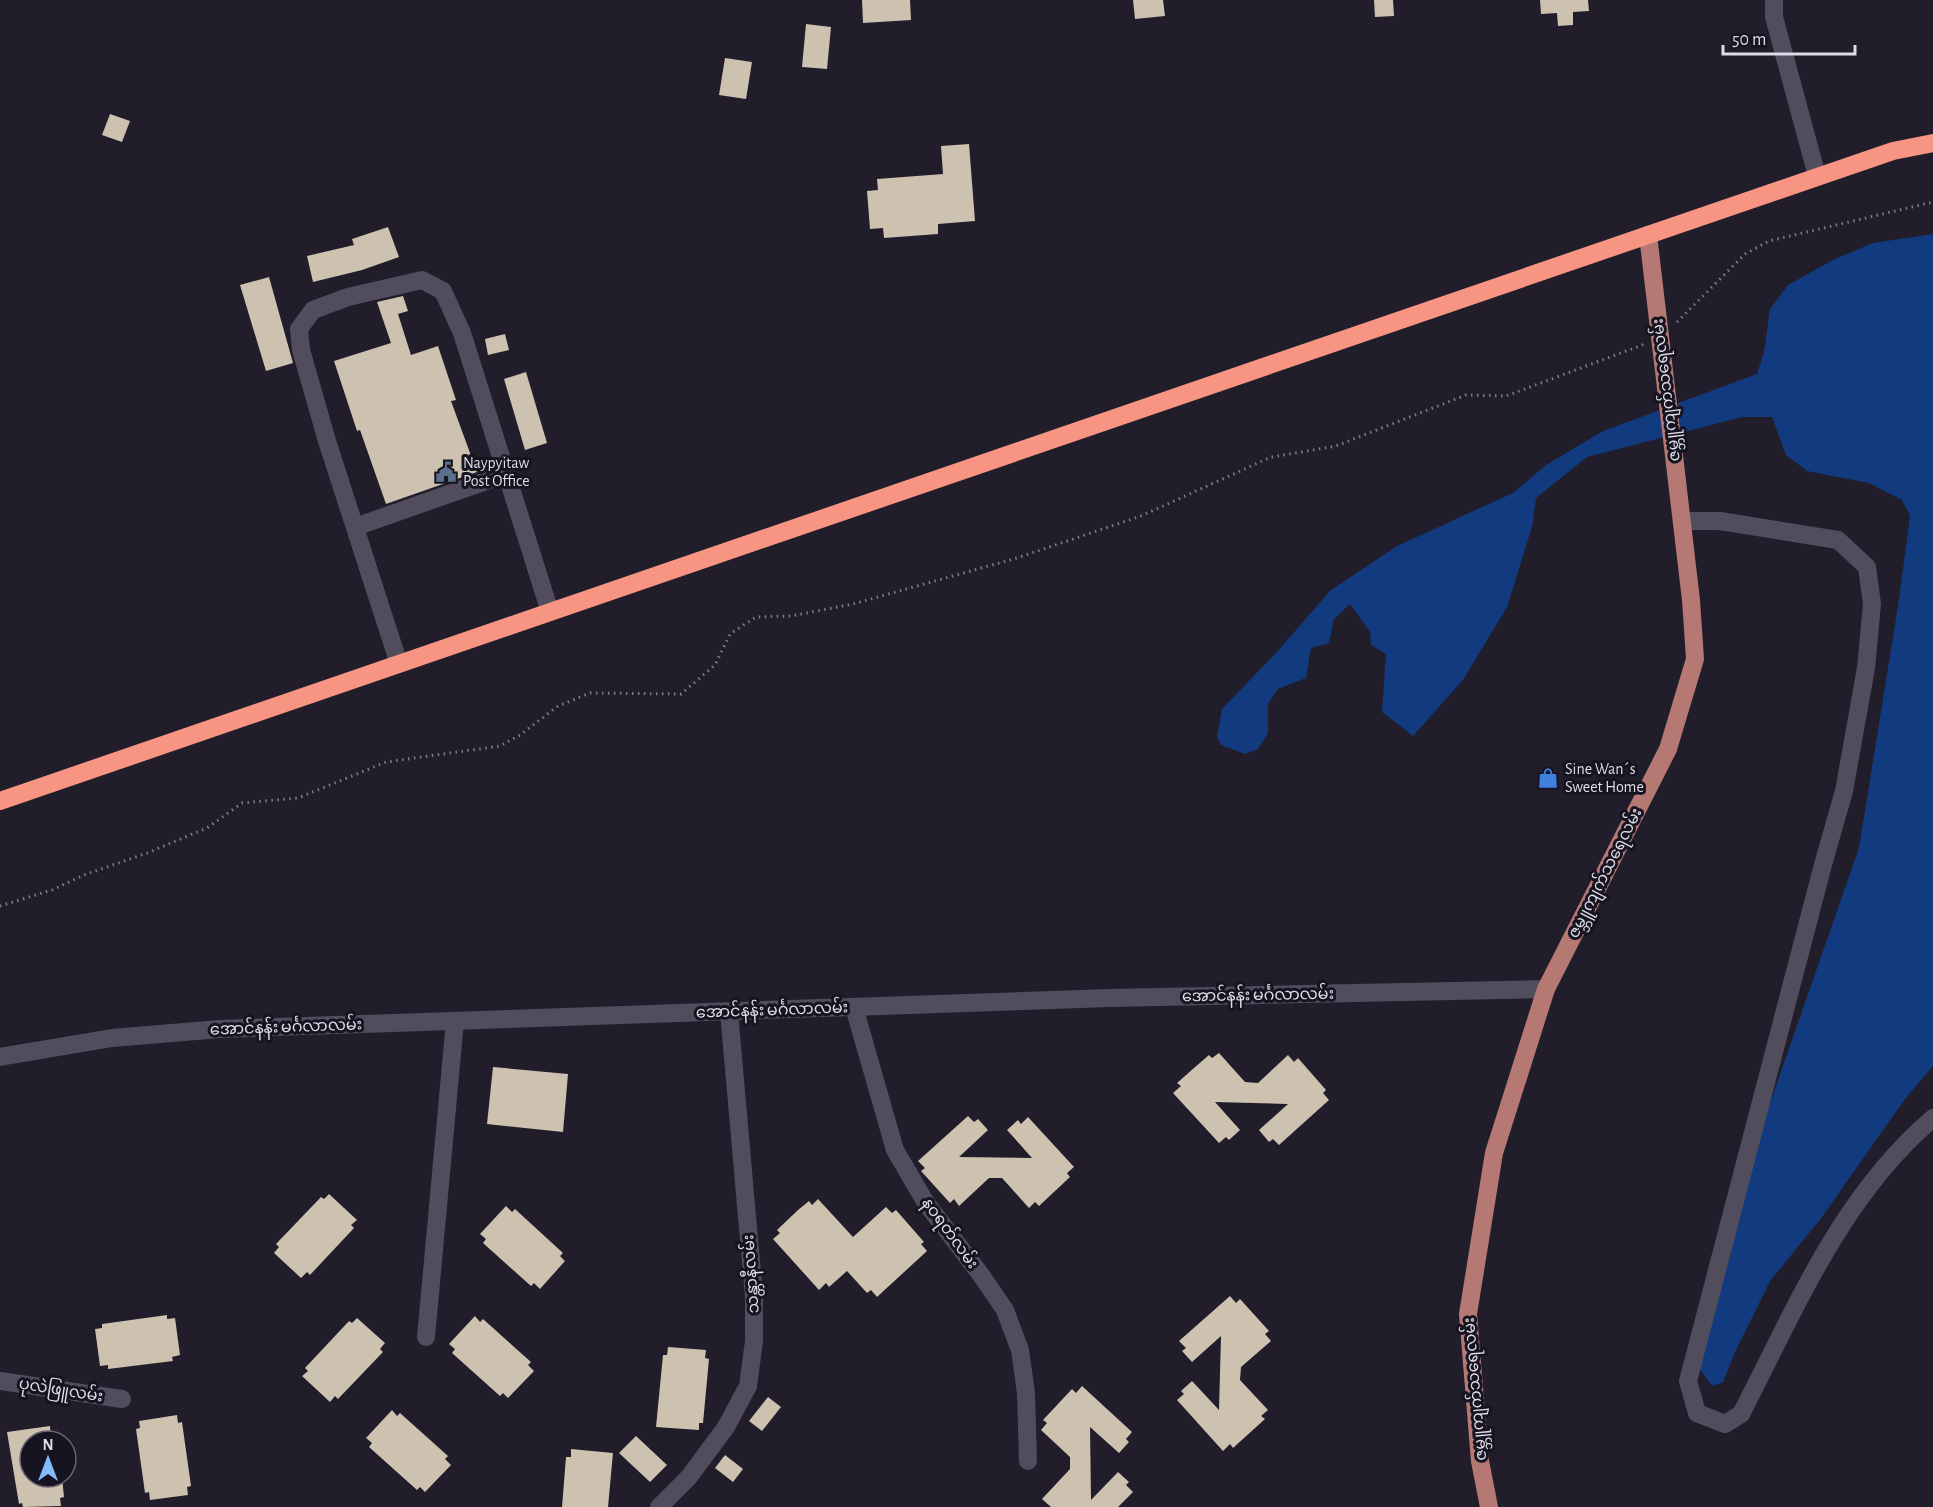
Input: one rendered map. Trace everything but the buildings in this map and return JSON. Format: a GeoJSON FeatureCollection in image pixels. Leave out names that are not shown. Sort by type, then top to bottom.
{"type":"FeatureCollection","features":[{"type":"Feature","properties":{"kind":"highway"},"geometry":{"type":"LineString","coordinates":[[0,801],[1817,176],[1893,151],[1933,143]]}},
{"type":"Feature","properties":{"kind":"main road","name":"ဇမ္ဘူကျက်သရေလမ်း"},"geometry":{"type":"LineString","coordinates":[[1489,1507],[1479,1461],[1468,1314],[1494,1153],[1546,989],[1668,749],[1695,658],[1682,521],[1648,235]]}},
{"type":"Feature","properties":{"kind":"street"},"geometry":{"type":"LineString","coordinates":[[1774,0],[1774,17],[1817,176]]}},
{"type":"Feature","properties":{"kind":"street"},"geometry":{"type":"LineString","coordinates":[[399,664],[301,350],[299,329],[313,310],[348,297],[422,280],[442,291],[462,333],[550,612]]}},
{"type":"Feature","properties":{"kind":"street"},"geometry":{"type":"LineString","coordinates":[[355,527],[506,474]]}},
{"type":"Feature","properties":{"kind":"street"},"geometry":{"type":"LineString","coordinates":[[1682,521],[1720,521],[1838,540],[1868,567],[1872,604],[1866,668],[1844,791],[1688,1381],[1697,1413],[1725,1424],[1741,1414],[1805,1285],[1841,1227],[1877,1173],[1933,1119]]}},
{"type":"Feature","properties":{"kind":"street","name":"အောင်နန်း မင်္ဂလာလမ်း"},"geometry":{"type":"LineString","coordinates":[[0,1057],[112,1038],[220,1029],[1109,998],[1546,989]]}},
{"type":"Feature","properties":{"kind":"street","name":"နဝရတ်လမ်း"},"geometry":{"type":"LineString","coordinates":[[854,1007],[895,1150],[926,1203],[1005,1310],[1020,1350],[1026,1393],[1029,1461]]}},
{"type":"Feature","properties":{"kind":"street","name":"သန္တာနီလမ်း"},"geometry":{"type":"LineString","coordinates":[[659,1507],[689,1477],[726,1427],[748,1386],[754,1341],[754,1296],[729,1012]]}},
{"type":"Feature","properties":{"kind":"street"},"geometry":{"type":"LineString","coordinates":[[426,1337],[455,1021]]}},
{"type":"Feature","properties":{"kind":"street","name":"ပုလဲဖြူလမ်း"},"geometry":{"type":"LineString","coordinates":[[0,1381],[122,1399]]}},
{"type":"Feature","properties":{"kind":"path"},"geometry":{"type":"LineString","coordinates":[[0,906],[52,890],[84,875],[147,853],[207,828],[242,803],[298,798],[386,762],[500,746],[520,735],[558,706],[591,693],[681,694],[715,665],[730,634],[756,617],[791,616],[853,604],[1017,558],[1141,516],[1271,457],[1336,446],[1466,395],[1506,396],[1660,338],[1745,254],[1769,241],[1933,202]]}},
{"type":"Feature","properties":{"kind":"water"},"geometry":{"type":"Polygon","coordinates":[[[1933,234],[1933,1066],[1905,1099],[1822,1217],[1770,1281],[1723,1382],[1712,1386],[1698,1367],[1763,1123],[1859,848],[1898,606],[1910,516],[1902,500],[1869,483],[1807,471],[1786,455],[1772,417],[1742,417],[1587,457],[1536,498],[1532,527],[1507,607],[1463,680],[1413,736],[1382,712],[1386,654],[1371,645],[1370,632],[1350,604],[1334,619],[1329,643],[1311,648],[1306,678],[1278,689],[1268,704],[1268,733],[1258,749],[1245,754],[1221,745],[1217,737],[1222,709],[1275,654],[1331,590],[1397,546],[1513,493],[1546,465],[1603,431],[1757,374],[1764,352],[1770,309],[1788,285],[1833,260],[1873,243],[1933,234]]]}},
{"type":"Feature","properties":{"kind":"place","name":"Naypyitaw Post Office"},"geometry":{"type":"Point","coordinates":[446,472]}},
{"type":"Feature","properties":{"kind":"place","name":"Sine Wan´s Sweet Home"},"geometry":{"type":"Point","coordinates":[1548,778]}}]}
